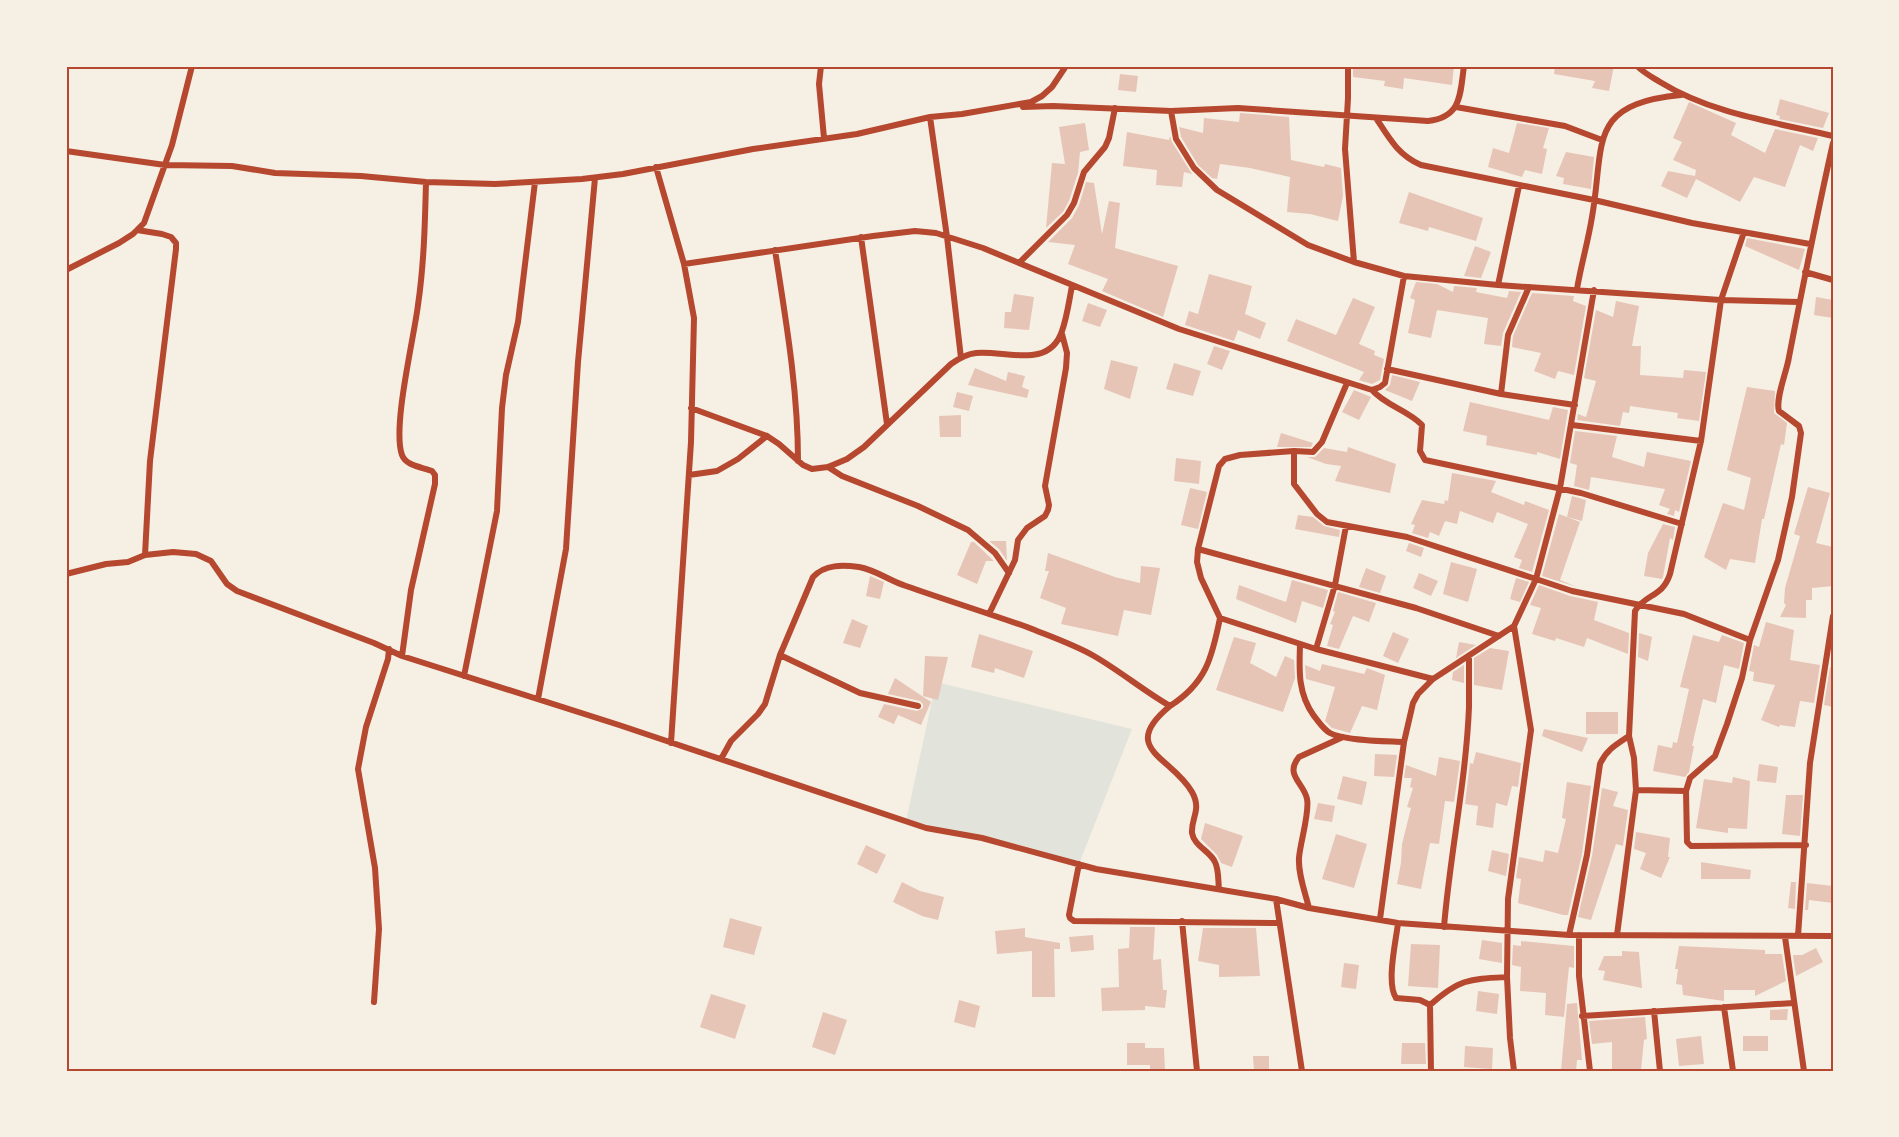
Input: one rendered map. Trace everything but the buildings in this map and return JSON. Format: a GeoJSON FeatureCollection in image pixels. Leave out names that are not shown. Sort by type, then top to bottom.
{"type":"FeatureCollection","features":[{"type":"Feature","properties":{"kind":"street"},"geometry":{"type":"LineString","coordinates":[[66,270],[118,243],[144,223],[165,165],[192,66]]}},
{"type":"Feature","properties":{"kind":"street"},"geometry":{"type":"LineString","coordinates":[[821,66],[819,84],[824,138]]}},
{"type":"Feature","properties":{"kind":"street"},"geometry":{"type":"LineString","coordinates":[[66,151],[165,165],[232,166],[275,172],[426,182],[495,183],[595,178],[857,134],[930,117],[1031,102],[1052,87],[1066,66]]}},
{"type":"Feature","properties":{"kind":"street"},"geometry":{"type":"LineString","coordinates":[[1348,66],[1345,149],[1354,262]]}},
{"type":"Feature","properties":{"kind":"street"},"geometry":{"type":"LineString","coordinates":[[1004,107],[1053,106],[1171,111],[1238,108],[1440,120],[1450,115],[1456,107],[1464,66]]}},
{"type":"Feature","properties":{"kind":"street"},"geometry":{"type":"LineString","coordinates":[[1637,66],[1681,95],[1707,106],[1833,136]]}},
{"type":"Feature","properties":{"kind":"street"},"geometry":{"type":"LineString","coordinates":[[1577,290],[1594,200],[1602,140],[1609,126],[1617,116],[1634,104],[1647,99],[1681,95]]}},
{"type":"Feature","properties":{"kind":"street"},"geometry":{"type":"LineString","coordinates":[[1456,107],[1565,126],[1602,140]]}},
{"type":"Feature","properties":{"kind":"street"},"geometry":{"type":"LineString","coordinates":[[1019,263],[1067,215],[1074,203],[1084,172],[1105,147],[1115,108]]}},
{"type":"Feature","properties":{"kind":"street"},"geometry":{"type":"LineString","coordinates":[[1171,111],[1176,140],[1194,168],[1217,190],[1308,245],[1354,262],[1404,276],[1498,285],[1721,300],[1799,302]]}},
{"type":"Feature","properties":{"kind":"street"},"geometry":{"type":"LineString","coordinates":[[930,117],[961,358]]}},
{"type":"Feature","properties":{"kind":"street"},"geometry":{"type":"LineString","coordinates":[[1376,118],[1398,151],[1407,159],[1420,165],[1594,200],[1692,223],[1810,244]]}},
{"type":"Feature","properties":{"kind":"street"},"geometry":{"type":"LineString","coordinates":[[1806,845],[1694,846],[1688,844],[1686,791],[1690,778],[1710,762],[1718,752],[1742,678],[1750,640],[1778,560],[1792,497],[1801,433],[1800,426],[1778,408],[1810,244],[1833,143]]}},
{"type":"Feature","properties":{"kind":"street"},"geometry":{"type":"LineString","coordinates":[[656,167],[684,264],[694,318],[689,475],[671,743]]}},
{"type":"Feature","properties":{"kind":"street"},"geometry":{"type":"LineString","coordinates":[[538,699],[566,549],[578,362],[595,178]]}},
{"type":"Feature","properties":{"kind":"street"},"geometry":{"type":"LineString","coordinates":[[402,656],[411,590],[435,484],[435,475],[432,471],[408,463],[402,458],[399,441],[425,240],[426,182]]}},
{"type":"Feature","properties":{"kind":"street"},"geometry":{"type":"LineString","coordinates":[[464,676],[497,511],[502,408],[506,375],[518,322],[535,182]]}},
{"type":"Feature","properties":{"kind":"street"},"geometry":{"type":"LineString","coordinates":[[1498,285],[1519,186]]}},
{"type":"Feature","properties":{"kind":"street"},"geometry":{"type":"LineString","coordinates":[[137,230],[171,237],[176,243],[150,461],[145,555]]}},
{"type":"Feature","properties":{"kind":"street"},"geometry":{"type":"LineString","coordinates":[[684,264],[861,237],[915,231],[936,233],[1019,263],[1179,329],[1372,390],[1379,398],[1405,412],[1422,425],[1420,452],[1425,460],[1560,488],[1682,524]]}},
{"type":"Feature","properties":{"kind":"street"},"geometry":{"type":"LineString","coordinates":[[1617,935],[1636,790],[1634,758],[1629,736],[1635,611],[1640,604],[1661,591],[1667,584],[1701,441],[1721,300],[1744,232]]}},
{"type":"Feature","properties":{"kind":"street"},"geometry":{"type":"LineString","coordinates":[[861,237],[888,424]]}},
{"type":"Feature","properties":{"kind":"street"},"geometry":{"type":"LineString","coordinates":[[775,250],[793,363],[798,419],[798,461]]}},
{"type":"Feature","properties":{"kind":"street"},"geometry":{"type":"LineString","coordinates":[[1805,272],[1833,280]]}},
{"type":"Feature","properties":{"kind":"street"},"geometry":{"type":"LineString","coordinates":[[1372,390],[1385,383],[1404,276]]}},
{"type":"Feature","properties":{"kind":"street"},"geometry":{"type":"LineString","coordinates":[[691,408],[767,436],[798,461],[812,469],[828,467],[847,459],[888,424],[951,364],[961,358],[977,353],[1036,355],[1051,349],[1062,334],[1072,286]]}},
{"type":"Feature","properties":{"kind":"street"},"geometry":{"type":"LineString","coordinates":[[1501,394],[1508,335],[1529,287]]}},
{"type":"Feature","properties":{"kind":"street"},"geometry":{"type":"LineString","coordinates":[[1380,919],[1404,742],[1413,703],[1418,694],[1433,679],[1514,626],[1536,579],[1560,488],[1594,290]]}},
{"type":"Feature","properties":{"kind":"street"},"geometry":{"type":"LineString","coordinates":[[989,614],[1017,554],[1018,540],[1027,528],[1045,516],[1048,510],[1045,486],[1066,368],[1067,353],[1062,334]]}},
{"type":"Feature","properties":{"kind":"street"},"geometry":{"type":"LineString","coordinates":[[1387,369],[1501,394],[1575,405]]}},
{"type":"Feature","properties":{"kind":"street"},"geometry":{"type":"LineString","coordinates":[[1218,889],[1215,861],[1195,840],[1192,833],[1196,804],[1191,792],[1150,748],[1147,737],[1149,726],[1201,680],[1212,657],[1220,618],[1198,570],[1198,549],[1218,466],[1225,459],[1240,455],[1313,452],[1322,442],[1347,383]]}},
{"type":"Feature","properties":{"kind":"street"},"geometry":{"type":"LineString","coordinates":[[1572,425],[1701,441]]}},
{"type":"Feature","properties":{"kind":"street"},"geometry":{"type":"LineString","coordinates":[[689,475],[717,471],[738,459],[767,436]]}},
{"type":"Feature","properties":{"kind":"street"},"geometry":{"type":"LineString","coordinates":[[1294,451],[1294,484],[1321,518],[1327,522],[1407,537],[1572,591],[1684,614],[1750,640]]}},
{"type":"Feature","properties":{"kind":"street"},"geometry":{"type":"LineString","coordinates":[[828,467],[842,476],[950,519],[968,530],[995,554],[1009,573]]}},
{"type":"Feature","properties":{"kind":"street"},"geometry":{"type":"LineString","coordinates":[[1316,649],[1335,585],[1346,526]]}},
{"type":"Feature","properties":{"kind":"street"},"geometry":{"type":"LineString","coordinates":[[1198,549],[1416,608],[1499,636]]}},
{"type":"Feature","properties":{"kind":"street"},"geometry":{"type":"LineString","coordinates":[[66,574],[106,564],[128,562],[145,555],[174,552],[196,554],[211,561],[227,584],[237,591],[402,656],[926,828],[982,838],[1096,869],[1276,899],[1309,908],[1398,923],[1569,935],[1833,936]]}},
{"type":"Feature","properties":{"kind":"street"},"geometry":{"type":"LineString","coordinates":[[721,759],[731,741],[765,704],[780,655],[813,577],[819,570],[827,567],[844,566],[872,570],[900,585],[1050,636],[1084,651],[1170,706]]}},
{"type":"Feature","properties":{"kind":"street"},"geometry":{"type":"LineString","coordinates":[[1798,936],[1810,763],[1833,616]]}},
{"type":"Feature","properties":{"kind":"street"},"geometry":{"type":"LineString","coordinates":[[1220,618],[1300,645],[1433,679]]}},
{"type":"Feature","properties":{"kind":"street"},"geometry":{"type":"LineString","coordinates":[[1514,626],[1531,730],[1508,899],[1510,1038],[1514,1071]]}},
{"type":"Feature","properties":{"kind":"street"},"geometry":{"type":"LineString","coordinates":[[1300,645],[1300,688],[1321,726],[1330,733],[1342,737],[1404,742]]}},
{"type":"Feature","properties":{"kind":"street"},"geometry":{"type":"LineString","coordinates":[[374,1002],[380,930],[375,868],[358,769],[366,727],[388,659],[389,649]]}},
{"type":"Feature","properties":{"kind":"street"},"geometry":{"type":"LineString","coordinates":[[780,655],[860,693],[918,706]]}},
{"type":"Feature","properties":{"kind":"street"},"geometry":{"type":"LineString","coordinates":[[1444,927],[1469,707],[1469,656]]}},
{"type":"Feature","properties":{"kind":"street"},"geometry":{"type":"LineString","coordinates":[[1569,935],[1587,855],[1600,764],[1611,748],[1629,736]]}},
{"type":"Feature","properties":{"kind":"street"},"geometry":{"type":"LineString","coordinates":[[1309,908],[1299,869],[1307,799],[1296,781],[1295,762],[1299,757],[1342,737]]}},
{"type":"Feature","properties":{"kind":"street"},"geometry":{"type":"LineString","coordinates":[[1636,790],[1686,791]]}},
{"type":"Feature","properties":{"kind":"street"},"geometry":{"type":"LineString","coordinates":[[1078,864],[1069,915],[1071,920],[1278,923]]}},
{"type":"Feature","properties":{"kind":"street"},"geometry":{"type":"LineString","coordinates":[[1276,899],[1302,1071]]}},
{"type":"Feature","properties":{"kind":"street"},"geometry":{"type":"LineString","coordinates":[[1182,921],[1197,1071]]}},
{"type":"Feature","properties":{"kind":"street"},"geometry":{"type":"LineString","coordinates":[[1398,923],[1392,993],[1396,998],[1420,1000],[1430,1005]]}},
{"type":"Feature","properties":{"kind":"street"},"geometry":{"type":"LineString","coordinates":[[1579,935],[1582,1016],[1590,1071]]}},
{"type":"Feature","properties":{"kind":"street"},"geometry":{"type":"LineString","coordinates":[[1785,937],[1804,1071]]}},
{"type":"Feature","properties":{"kind":"street"},"geometry":{"type":"LineString","coordinates":[[1430,1005],[1452,986],[1467,980],[1508,977]]}},
{"type":"Feature","properties":{"kind":"street"},"geometry":{"type":"LineString","coordinates":[[1582,1016],[1794,1003]]}},
{"type":"Feature","properties":{"kind":"street"},"geometry":{"type":"LineString","coordinates":[[1430,1005],[1431,1071]]}},
{"type":"Feature","properties":{"kind":"street"},"geometry":{"type":"LineString","coordinates":[[1724,1006],[1732,1071]]}},
{"type":"Feature","properties":{"kind":"street"},"geometry":{"type":"LineString","coordinates":[[1654,1011],[1660,1071]]}},
{"type":"Feature","properties":{"kind":"shaded area"},"geometry":{"type":"Polygon","coordinates":[[[936,682],[1132,729],[1079,864],[906,821],[936,682]]]}}]}
